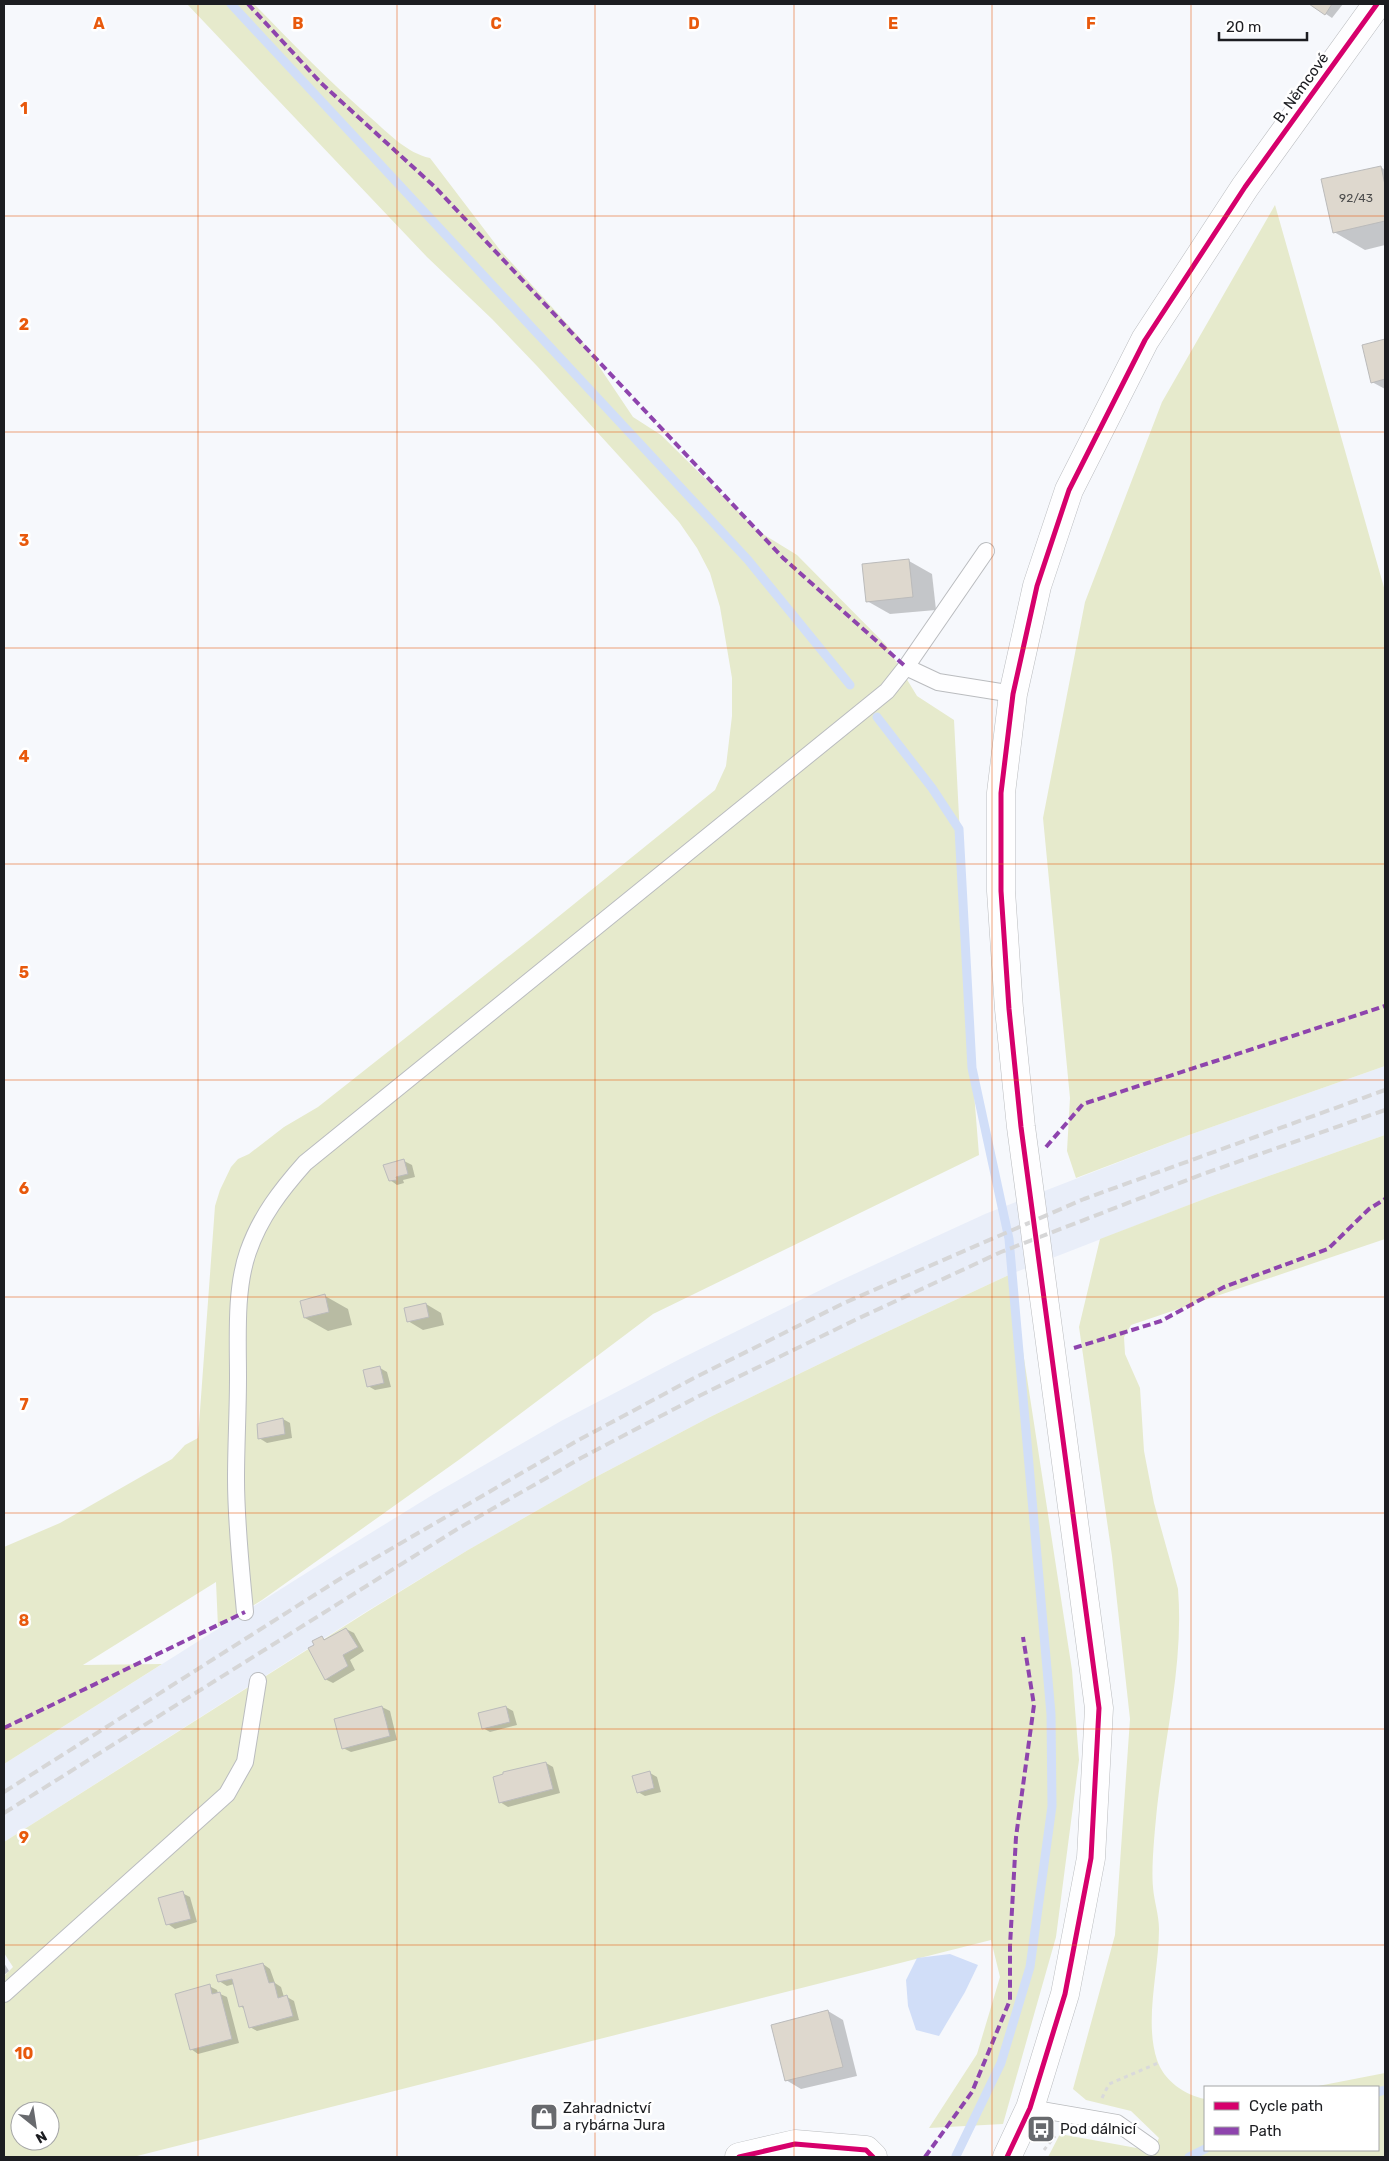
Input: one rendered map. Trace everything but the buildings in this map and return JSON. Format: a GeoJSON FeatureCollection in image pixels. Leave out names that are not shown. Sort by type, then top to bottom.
{"type":"FeatureCollection","features":[{"type":"Feature","properties":{"kind":"street","name":"B. Němcové"},"geometry":{"type":"LineString","coordinates":[[1007,2157],[1030,2108],[1065,1994],[1091,1858],[1099,1708],[1021,1127],[1008,1009],[1001,891],[1001,793],[1013,694],[1037,586],[1069,490],[1145,340],[1245,187],[1377,4]]}},
{"type":"Feature","properties":{"kind":"street"},"geometry":{"type":"LineString","coordinates":[[740,2157],[795,2144],[866,2150],[873,2157]]}},
{"type":"Feature","properties":{"kind":"lane"},"geometry":{"type":"LineString","coordinates":[[245,1612],[239,1547],[236,1480],[241,1287],[248,1252],[270,1206],[305,1163],[887,691],[906,667],[986,551]]}},
{"type":"Feature","properties":{"kind":"lane"},"geometry":{"type":"LineString","coordinates":[[906,667],[938,682],[1013,694]]}},
{"type":"Feature","properties":{"kind":"lane"},"geometry":{"type":"LineString","coordinates":[[4,1994],[227,1794],[245,1762],[258,1681]]}},
{"type":"Feature","properties":{"kind":"lane"},"geometry":{"type":"LineString","coordinates":[[1030,2108],[1117,2123],[1151,2148]]}},
{"type":"Feature","properties":{"kind":"path"},"geometry":{"type":"LineString","coordinates":[[1094,2119],[1109,2084],[1158,2063]]}},
{"type":"Feature","properties":{"kind":"path"},"geometry":{"type":"LineString","coordinates":[[1043,2151],[1054,2139],[1062,2114]]}},
{"type":"Feature","properties":{"kind":"shaded area"},"geometry":{"type":"Polygon","coordinates":[[[1385,1066],[1385,1135],[1212,1196],[1011,1274],[710,1417],[592,1479],[468,1550],[364,1613],[4,1842],[4,1764],[330,1558],[434,1494],[561,1421],[680,1359],[837,1282],[985,1214],[1189,1135],[1385,1066]]]}},
{"type":"Feature","properties":{"kind":"green space"},"geometry":{"type":"Polygon","coordinates":[[[187,4],[254,4],[326,76],[392,136],[414,152],[430,158],[500,250],[580,338],[633,417],[661,435],[758,531],[797,555],[886,645],[917,696],[954,720],[972,1068],[979,1155],[653,1314],[460,1459],[262,1600],[218,1627],[216,1582],[83,1665],[162,1664],[4,1764],[4,1547],[60,1523],[172,1459],[185,1445],[198,1438],[215,1206],[231,1167],[238,1159],[249,1154],[284,1127],[318,1107],[715,790],[726,766],[732,716],[732,678],[720,607],[710,573],[697,548],[679,522],[537,366],[492,319],[427,257],[187,4]]]}},
{"type":"Feature","properties":{"kind":"green space"},"geometry":{"type":"Polygon","coordinates":[[[1275,205],[1385,591],[1385,1066],[1189,1135],[1076,1178],[1067,1151],[1070,1098],[1043,818],[1085,602],[1162,402],[1275,205]]]}},
{"type":"Feature","properties":{"kind":"green space"},"geometry":{"type":"Polygon","coordinates":[[[1385,1135],[1385,1239],[1131,1325],[1124,1337],[1125,1354],[1140,1388],[1144,1451],[1154,1503],[1178,1589],[1179,1617],[1176,1672],[1160,1781],[1153,1859],[1153,1887],[1159,1929],[1152,2012],[1153,2045],[1160,2068],[1170,2081],[1190,2094],[1204,2099],[1204,2151],[1379,2151],[1379,2086],[1318,2086],[1385,2073],[1385,2157],[1048,2157],[1060,2134],[1153,2151],[1159,2138],[1131,2111],[1086,2100],[1073,2089],[1115,1935],[1130,1719],[1112,1556],[1079,1327],[1100,1239],[1212,1196],[1385,1135]]]}},
{"type":"Feature","properties":{"kind":"green space"},"geometry":{"type":"Polygon","coordinates":[[[1011,1274],[1072,1670],[1079,1760],[1056,1937],[1003,2124],[929,2128],[977,2054],[1000,1977],[991,1940],[133,2157],[4,2157],[4,1976],[13,1967],[4,1953],[4,1842],[468,1550],[592,1479],[710,1417],[1011,1274]]]}},
{"type":"Feature","properties":{"kind":"water"},"geometry":{"type":"Polygon","coordinates":[[[950,1954],[978,1965],[965,1992],[939,2036],[916,2030],[908,2006],[906,1980],[917,1958],[950,1954]]]}},
{"type":"Feature","properties":{"kind":"waterway"},"geometry":{"type":"LineString","coordinates":[[231,4],[748,560],[850,685]]}},
{"type":"Feature","properties":{"kind":"waterway"},"geometry":{"type":"LineString","coordinates":[[877,717],[932,788],[959,829],[972,1068],[1009,1239],[1051,1714],[1052,1806],[1030,1967],[1001,2063],[956,2156]]}},
{"type":"Feature","properties":{"kind":"waterway"},"geometry":{"type":"LineString","coordinates":[[1379,2092],[1385,2090]]}},
{"type":"Feature","properties":{"kind":"waterway"},"geometry":{"type":"LineString","coordinates":[[1189,2157],[1204,2150]]}},
{"type":"Feature","properties":{"kind":"railway"},"geometry":{"type":"LineString","coordinates":[[4,1792],[346,1575],[575,1442],[694,1378],[844,1303],[1084,1199],[1385,1090]]}},
{"type":"Feature","properties":{"kind":"railway"},"geometry":{"type":"LineString","coordinates":[[4,1813],[459,1528],[581,1458],[699,1396],[1001,1252],[1203,1174],[1385,1110]]}},
{"type":"Feature","properties":{"kind":"marked path"},"geometry":{"type":"LineString","coordinates":[[248,4],[321,83],[436,188],[783,558],[906,667]]}},
{"type":"Feature","properties":{"kind":"marked path"},"geometry":{"type":"LineString","coordinates":[[1046,1147],[1083,1104],[1385,1006]]}},
{"type":"Feature","properties":{"kind":"marked path"},"geometry":{"type":"LineString","coordinates":[[1074,1348],[1161,1321],[1224,1287],[1328,1249],[1369,1209],[1385,1199]]}},
{"type":"Feature","properties":{"kind":"marked path"},"geometry":{"type":"LineString","coordinates":[[4,1728],[245,1612]]}},
{"type":"Feature","properties":{"kind":"marked path"},"geometry":{"type":"LineString","coordinates":[[925,2157],[972,2092],[1010,2000],[1010,1946],[1016,1837],[1034,1705],[1023,1637]]}},
{"type":"Feature","properties":{"kind":"cycle path"},"geometry":{"type":"LineString","coordinates":[[1007,2157],[1030,2108],[1065,1994],[1091,1858],[1099,1708],[1021,1127],[1009,1009],[1001,891],[1001,793],[1013,694],[1037,586],[1069,490],[1145,340],[1245,187],[1377,4]]}},
{"type":"Feature","properties":{"kind":"cycle path"},"geometry":{"type":"LineString","coordinates":[[739,2157],[795,2144],[866,2150],[873,2157]]}},
{"type":"Feature","properties":{"kind":"place","name":"Zahradnictví a rybárna Jura"},"geometry":{"type":"Point","coordinates":[544,2117]}},
{"type":"Feature","properties":{"kind":"place","name":"Pod dálnicí"},"geometry":{"type":"Point","coordinates":[1041,2129]}}]}
